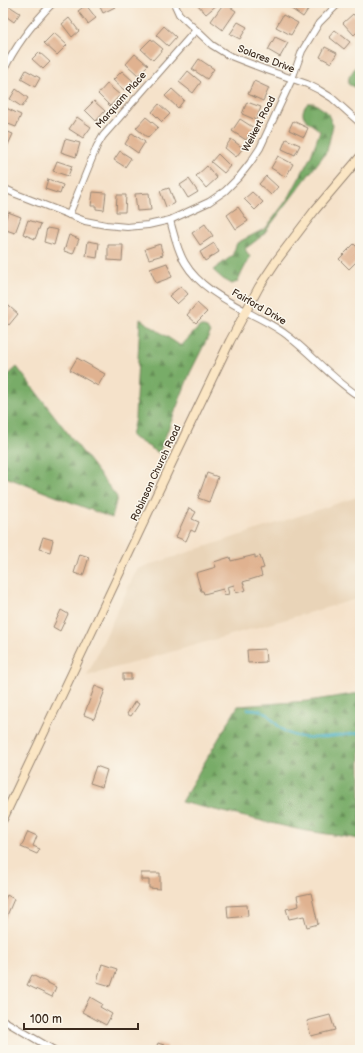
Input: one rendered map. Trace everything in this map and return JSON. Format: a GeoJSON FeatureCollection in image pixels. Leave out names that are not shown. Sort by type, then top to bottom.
{"type":"FeatureCollection","features":[{"type":"Feature","properties":{"kind":"street"},"geometry":{"type":"LineString","coordinates":[[3,72],[8,60],[23,38],[39,17],[53,3]]}},
{"type":"Feature","properties":{"kind":"street","name":"Solares Drive"},"geometry":{"type":"LineString","coordinates":[[174,3],[180,14],[212,45],[228,55],[307,84],[319,90],[332,98],[360,123]]}},
{"type":"Feature","properties":{"kind":"street","name":"Weikert Road"},"geometry":{"type":"LineString","coordinates":[[3,188],[86,221],[127,227],[148,225],[170,220],[209,202],[239,177],[260,148],[292,79],[302,51],[319,23],[339,3]]}},
{"type":"Feature","properties":{"kind":"street","name":"Marquam Place"},"geometry":{"type":"LineString","coordinates":[[69,215],[97,146],[103,136],[196,30]]}},
{"type":"Feature","properties":{"kind":"street","name":"Robinson Church Road"},"geometry":{"type":"LineString","coordinates":[[3,819],[230,341],[259,288],[296,233],[360,157]]}},
{"type":"Feature","properties":{"kind":"street","name":"Fairford Drive"},"geometry":{"type":"LineString","coordinates":[[170,220],[179,252],[185,263],[208,288],[246,312],[289,336],[337,380],[360,397]]}},
{"type":"Feature","properties":{"kind":"street"},"geometry":{"type":"LineString","coordinates":[[3,1020],[54,1050]]}},
{"type":"Feature","properties":{"kind":"shaded area"},"geometry":{"type":"Polygon","coordinates":[[[360,496],[360,598],[87,676],[137,569],[360,496]]]}},
{"type":"Feature","properties":{"kind":"green space"},"geometry":{"type":"Polygon","coordinates":[[[360,60],[360,90],[348,84],[349,77],[360,60]]]}},
{"type":"Feature","properties":{"kind":"green space"},"geometry":{"type":"Polygon","coordinates":[[[308,103],[314,103],[327,112],[333,125],[327,151],[262,236],[245,249],[250,257],[237,282],[232,284],[223,279],[213,270],[232,256],[237,243],[266,228],[289,197],[311,156],[320,131],[303,116],[304,108],[308,103]]]}},
{"type":"Feature","properties":{"kind":"green space"},"geometry":{"type":"Polygon","coordinates":[[[140,319],[181,346],[200,326],[207,328],[210,333],[190,373],[159,453],[131,436],[135,418],[140,319]]]}},
{"type":"Feature","properties":{"kind":"green space"},"geometry":{"type":"Polygon","coordinates":[[[17,367],[117,497],[112,518],[3,476],[3,380],[17,367]]]}},
{"type":"Feature","properties":{"kind":"green space"},"geometry":{"type":"Polygon","coordinates":[[[360,693],[360,839],[301,830],[181,802],[238,706],[308,701],[360,693]]]}},
{"type":"Feature","properties":{"kind":"building"},"geometry":{"type":"Polygon","coordinates":[[[98,3],[114,3],[115,7],[103,13],[98,3]]]}},
{"type":"Feature","properties":{"kind":"building"},"geometry":{"type":"Polygon","coordinates":[[[196,3],[217,3],[218,4],[206,14],[196,3]]]}},
{"type":"Feature","properties":{"kind":"building"},"geometry":{"type":"Polygon","coordinates":[[[224,3],[236,11],[223,30],[211,21],[224,3]]]}},
{"type":"Feature","properties":{"kind":"building"},"geometry":{"type":"Polygon","coordinates":[[[294,3],[302,3],[309,8],[303,17],[290,8],[294,3]]]}},
{"type":"Feature","properties":{"kind":"building"},"geometry":{"type":"Polygon","coordinates":[[[6,4],[20,13],[14,22],[3,14],[3,9],[6,4]]]}},
{"type":"Feature","properties":{"kind":"building"},"geometry":{"type":"Polygon","coordinates":[[[86,5],[96,18],[88,24],[78,11],[86,5]]]}},
{"type":"Feature","properties":{"kind":"building"},"geometry":{"type":"Polygon","coordinates":[[[353,14],[360,22],[360,29],[354,35],[343,23],[353,14]]]}},
{"type":"Feature","properties":{"kind":"building"},"geometry":{"type":"Polygon","coordinates":[[[283,15],[298,23],[291,35],[276,27],[283,15]]]}},
{"type":"Feature","properties":{"kind":"building"},"geometry":{"type":"Polygon","coordinates":[[[69,18],[79,31],[72,37],[62,24],[69,18]]]}},
{"type":"Feature","properties":{"kind":"building"},"geometry":{"type":"Polygon","coordinates":[[[238,22],[247,27],[240,39],[230,34],[238,22]]]}},
{"type":"Feature","properties":{"kind":"building"},"geometry":{"type":"Polygon","coordinates":[[[164,26],[176,37],[168,46],[156,35],[164,26]]]}},
{"type":"Feature","properties":{"kind":"building"},"geometry":{"type":"Polygon","coordinates":[[[335,30],[350,42],[344,49],[329,37],[335,30]]]}},
{"type":"Feature","properties":{"kind":"building"},"geometry":{"type":"Polygon","coordinates":[[[54,33],[67,45],[57,55],[44,43],[54,33]]]}},
{"type":"Feature","properties":{"kind":"building"},"geometry":{"type":"Polygon","coordinates":[[[275,37],[288,43],[280,57],[268,50],[275,37]]]}},
{"type":"Feature","properties":{"kind":"building"},"geometry":{"type":"Polygon","coordinates":[[[151,39],[163,49],[153,60],[141,49],[151,39]]]}},
{"type":"Feature","properties":{"kind":"building"},"geometry":{"type":"Polygon","coordinates":[[[325,47],[337,53],[331,63],[320,57],[325,47]]]}},
{"type":"Feature","properties":{"kind":"building"},"geometry":{"type":"Polygon","coordinates":[[[39,52],[50,62],[43,69],[32,59],[39,52]]]}},
{"type":"Feature","properties":{"kind":"building"},"geometry":{"type":"Polygon","coordinates":[[[135,54],[148,65],[138,75],[126,64],[135,54]]]}},
{"type":"Feature","properties":{"kind":"building"},"geometry":{"type":"Polygon","coordinates":[[[199,59],[214,69],[207,79],[192,69],[199,59]]]}},
{"type":"Feature","properties":{"kind":"building"},"geometry":{"type":"Polygon","coordinates":[[[26,70],[40,78],[35,87],[21,79],[26,70]]]}},
{"type":"Feature","properties":{"kind":"building"},"geometry":{"type":"Polygon","coordinates":[[[122,71],[133,81],[124,90],[113,80],[122,71]]]}},
{"type":"Feature","properties":{"kind":"building"},"geometry":{"type":"Polygon","coordinates":[[[188,71],[201,82],[193,93],[179,82],[188,71]]]}},
{"type":"Feature","properties":{"kind":"building"},"geometry":{"type":"Polygon","coordinates":[[[254,81],[269,88],[263,101],[248,94],[254,81]]]}},
{"type":"Feature","properties":{"kind":"building"},"geometry":{"type":"Polygon","coordinates":[[[107,84],[120,95],[110,106],[98,94],[107,84]]]}},
{"type":"Feature","properties":{"kind":"building"},"geometry":{"type":"Polygon","coordinates":[[[16,89],[28,98],[22,107],[10,99],[16,89]]]}},
{"type":"Feature","properties":{"kind":"building"},"geometry":{"type":"Polygon","coordinates":[[[172,89],[184,100],[178,108],[165,96],[172,89]]]}},
{"type":"Feature","properties":{"kind":"building"},"geometry":{"type":"Polygon","coordinates":[[[94,101],[105,111],[96,121],[85,110],[94,101]]]}},
{"type":"Feature","properties":{"kind":"building"},"geometry":{"type":"Polygon","coordinates":[[[247,102],[261,107],[256,120],[242,114],[247,102]]]}},
{"type":"Feature","properties":{"kind":"building"},"geometry":{"type":"Polygon","coordinates":[[[159,104],[170,114],[162,122],[152,112],[159,104]]]}},
{"type":"Feature","properties":{"kind":"building"},"geometry":{"type":"Polygon","coordinates":[[[6,108],[21,115],[16,127],[3,122],[3,115],[6,108]]]}},
{"type":"Feature","properties":{"kind":"building"},"geometry":{"type":"Polygon","coordinates":[[[77,117],[91,127],[83,138],[69,129],[77,117]]]}},
{"type":"Feature","properties":{"kind":"building"},"geometry":{"type":"Polygon","coordinates":[[[146,117],[158,127],[148,138],[136,128],[146,117]]]}},
{"type":"Feature","properties":{"kind":"building"},"geometry":{"type":"Polygon","coordinates":[[[240,119],[254,128],[246,140],[232,131],[240,119]]]}},
{"type":"Feature","properties":{"kind":"building"},"geometry":{"type":"Polygon","coordinates":[[[293,121],[308,128],[304,137],[289,130],[293,121]]]}},
{"type":"Feature","properties":{"kind":"building"},"geometry":{"type":"Polygon","coordinates":[[[3,130],[13,134],[7,147],[3,145],[3,130]]]}},
{"type":"Feature","properties":{"kind":"building"},"geometry":{"type":"Polygon","coordinates":[[[132,133],[145,142],[138,153],[125,144],[132,133]]]}},
{"type":"Feature","properties":{"kind":"building"},"geometry":{"type":"Polygon","coordinates":[[[65,139],[80,143],[76,157],[61,152],[65,139]]]}},
{"type":"Feature","properties":{"kind":"building"},"geometry":{"type":"Polygon","coordinates":[[[231,139],[243,148],[236,157],[225,148],[231,139]]]}},
{"type":"Feature","properties":{"kind":"building"},"geometry":{"type":"Polygon","coordinates":[[[286,139],[300,145],[295,155],[282,149],[286,139]]]}},
{"type":"Feature","properties":{"kind":"building"},"geometry":{"type":"Polygon","coordinates":[[[120,151],[131,158],[125,167],[114,160],[120,151]]]}},
{"type":"Feature","properties":{"kind":"building"},"geometry":{"type":"Polygon","coordinates":[[[218,154],[230,166],[224,173],[211,162],[218,154]]]}},
{"type":"Feature","properties":{"kind":"building"},"geometry":{"type":"Polygon","coordinates":[[[278,156],[293,164],[286,177],[271,168],[278,156]]]}},
{"type":"Feature","properties":{"kind":"building"},"geometry":{"type":"Polygon","coordinates":[[[57,161],[72,166],[68,176],[53,171],[57,161]]]}},
{"type":"Feature","properties":{"kind":"building"},"geometry":{"type":"Polygon","coordinates":[[[207,166],[217,178],[206,188],[196,176],[207,166]]]}},
{"type":"Feature","properties":{"kind":"building"},"geometry":{"type":"Polygon","coordinates":[[[266,176],[278,187],[271,195],[259,184],[266,176]]]}},
{"type":"Feature","properties":{"kind":"building"},"geometry":{"type":"Polygon","coordinates":[[[48,179],[63,185],[60,194],[45,189],[48,179]]]}},
{"type":"Feature","properties":{"kind":"building"},"geometry":{"type":"Polygon","coordinates":[[[189,179],[198,192],[188,198],[180,185],[189,179]]]}},
{"type":"Feature","properties":{"kind":"building"},"geometry":{"type":"Polygon","coordinates":[[[169,188],[175,203],[166,207],[160,191],[169,188]]]}},
{"type":"Feature","properties":{"kind":"building"},"geometry":{"type":"Polygon","coordinates":[[[93,192],[106,193],[104,210],[96,209],[96,206],[91,206],[93,192]]]}},
{"type":"Feature","properties":{"kind":"building"},"geometry":{"type":"Polygon","coordinates":[[[252,192],[263,202],[255,210],[244,199],[252,192]]]}},
{"type":"Feature","properties":{"kind":"building"},"geometry":{"type":"Polygon","coordinates":[[[149,193],[151,210],[137,211],[135,194],[149,193]]]}},
{"type":"Feature","properties":{"kind":"building"},"geometry":{"type":"Polygon","coordinates":[[[117,195],[126,195],[125,212],[116,212],[117,195]]]}},
{"type":"Feature","properties":{"kind":"building"},"geometry":{"type":"Polygon","coordinates":[[[238,207],[248,221],[236,229],[227,215],[238,207]]]}},
{"type":"Feature","properties":{"kind":"building"},"geometry":{"type":"Polygon","coordinates":[[[8,212],[21,217],[15,233],[3,229],[8,212]]]}},
{"type":"Feature","properties":{"kind":"building"},"geometry":{"type":"Polygon","coordinates":[[[28,220],[41,224],[35,239],[23,234],[28,220]]]}},
{"type":"Feature","properties":{"kind":"building"},"geometry":{"type":"Polygon","coordinates":[[[205,224],[213,236],[200,245],[192,233],[205,224]]]}},
{"type":"Feature","properties":{"kind":"building"},"geometry":{"type":"Polygon","coordinates":[[[47,228],[58,230],[54,245],[44,242],[47,228]]]}},
{"type":"Feature","properties":{"kind":"building"},"geometry":{"type":"Polygon","coordinates":[[[69,235],[79,239],[73,254],[64,251],[69,235]]]}},
{"type":"Feature","properties":{"kind":"building"},"geometry":{"type":"Polygon","coordinates":[[[88,241],[99,243],[97,258],[86,256],[88,241]]]}},
{"type":"Feature","properties":{"kind":"building"},"geometry":{"type":"Polygon","coordinates":[[[214,243],[219,252],[205,261],[200,252],[214,243]]]}},
{"type":"Feature","properties":{"kind":"building"},"geometry":{"type":"Polygon","coordinates":[[[160,244],[163,255],[149,259],[145,249],[160,244]]]}},
{"type":"Feature","properties":{"kind":"building"},"geometry":{"type":"Polygon","coordinates":[[[354,244],[360,250],[360,258],[349,269],[339,259],[354,244]]]}},
{"type":"Feature","properties":{"kind":"building"},"geometry":{"type":"Polygon","coordinates":[[[108,245],[123,245],[122,261],[108,260],[108,245]]]}},
{"type":"Feature","properties":{"kind":"building"},"geometry":{"type":"Polygon","coordinates":[[[167,263],[172,277],[156,283],[150,269],[167,263]]]}},
{"type":"Feature","properties":{"kind":"building"},"geometry":{"type":"Polygon","coordinates":[[[181,286],[188,294],[177,304],[169,296],[181,286]]]}},
{"type":"Feature","properties":{"kind":"building"},"geometry":{"type":"Polygon","coordinates":[[[3,301],[18,314],[9,325],[3,320],[3,301]]]}},
{"type":"Feature","properties":{"kind":"building"},"geometry":{"type":"Polygon","coordinates":[[[197,303],[207,312],[196,323],[187,315],[197,303]]]}},
{"type":"Feature","properties":{"kind":"building"},"geometry":{"type":"Polygon","coordinates":[[[77,358],[105,374],[98,386],[70,370],[77,358]]]}},
{"type":"Feature","properties":{"kind":"building"},"geometry":{"type":"Polygon","coordinates":[[[207,473],[218,477],[209,502],[198,498],[207,473]]]}},
{"type":"Feature","properties":{"kind":"building"},"geometry":{"type":"Polygon","coordinates":[[[189,508],[196,512],[192,519],[199,522],[195,532],[191,530],[186,541],[176,537],[189,508]]]}},
{"type":"Feature","properties":{"kind":"building"},"geometry":{"type":"Polygon","coordinates":[[[43,537],[53,540],[50,552],[39,549],[43,537]]]}},
{"type":"Feature","properties":{"kind":"building"},"geometry":{"type":"Polygon","coordinates":[[[80,554],[89,557],[83,576],[74,573],[80,554]]]}},
{"type":"Feature","properties":{"kind":"building"},"geometry":{"type":"Polygon","coordinates":[[[255,555],[255,558],[260,556],[264,568],[260,569],[262,576],[243,582],[246,590],[236,593],[234,585],[227,587],[229,594],[224,595],[223,589],[204,594],[203,591],[201,591],[196,573],[216,567],[214,562],[230,557],[231,561],[255,555]]]}},
{"type":"Feature","properties":{"kind":"building"},"geometry":{"type":"Polygon","coordinates":[[[61,610],[68,614],[60,631],[53,627],[61,610]]]}},
{"type":"Feature","properties":{"kind":"building"},"geometry":{"type":"Polygon","coordinates":[[[265,649],[266,662],[248,663],[247,650],[265,649]]]}},
{"type":"Feature","properties":{"kind":"building"},"geometry":{"type":"Polygon","coordinates":[[[123,674],[131,674],[131,680],[123,680],[123,674]]]}},
{"type":"Feature","properties":{"kind":"building"},"geometry":{"type":"Polygon","coordinates":[[[95,686],[105,690],[94,719],[84,715],[95,686]]]}},
{"type":"Feature","properties":{"kind":"building"},"geometry":{"type":"Polygon","coordinates":[[[135,701],[139,704],[131,716],[127,714],[135,701]]]}},
{"type":"Feature","properties":{"kind":"building"},"geometry":{"type":"Polygon","coordinates":[[[96,766],[107,770],[102,787],[90,783],[96,766]]]}},
{"type":"Feature","properties":{"kind":"building"},"geometry":{"type":"Polygon","coordinates":[[[28,832],[37,836],[33,846],[40,849],[37,854],[21,847],[28,832]]]}},
{"type":"Feature","properties":{"kind":"building"},"geometry":{"type":"Polygon","coordinates":[[[141,873],[160,873],[160,889],[149,888],[149,880],[141,880],[141,873]]]}},
{"type":"Feature","properties":{"kind":"building"},"geometry":{"type":"Polygon","coordinates":[[[311,893],[318,924],[307,927],[304,916],[289,919],[286,909],[299,906],[297,896],[311,893]]]}},
{"type":"Feature","properties":{"kind":"building"},"geometry":{"type":"Polygon","coordinates":[[[7,895],[14,899],[3,925],[3,898],[5,899],[7,895]]]}},
{"type":"Feature","properties":{"kind":"building"},"geometry":{"type":"Polygon","coordinates":[[[247,905],[248,916],[228,918],[227,906],[247,905]]]}},
{"type":"Feature","properties":{"kind":"building"},"geometry":{"type":"Polygon","coordinates":[[[102,964],[117,969],[111,986],[97,982],[102,964]]]}},
{"type":"Feature","properties":{"kind":"building"},"geometry":{"type":"Polygon","coordinates":[[[32,975],[56,987],[52,997],[27,985],[32,975]]]}},
{"type":"Feature","properties":{"kind":"building"},"geometry":{"type":"Polygon","coordinates":[[[90,997],[102,1004],[100,1007],[112,1014],[106,1025],[82,1012],[90,997]]]}},
{"type":"Feature","properties":{"kind":"building"},"geometry":{"type":"Polygon","coordinates":[[[330,1015],[335,1030],[311,1036],[307,1021],[330,1015]]]}},
{"type":"Feature","properties":{"kind":"building"},"geometry":{"type":"Polygon","coordinates":[[[158,1043],[167,1046],[165,1050],[155,1050],[158,1043]]]}},
{"type":"Feature","properties":{"kind":"building"},"geometry":{"type":"Polygon","coordinates":[[[179,1047],[193,1049],[193,1050],[179,1050],[179,1047]]]}},
{"type":"Feature","properties":{"kind":"waterway"},"geometry":{"type":"LineString","coordinates":[[248,709],[264,712],[286,732],[302,737],[312,738],[360,733]]}}]}
